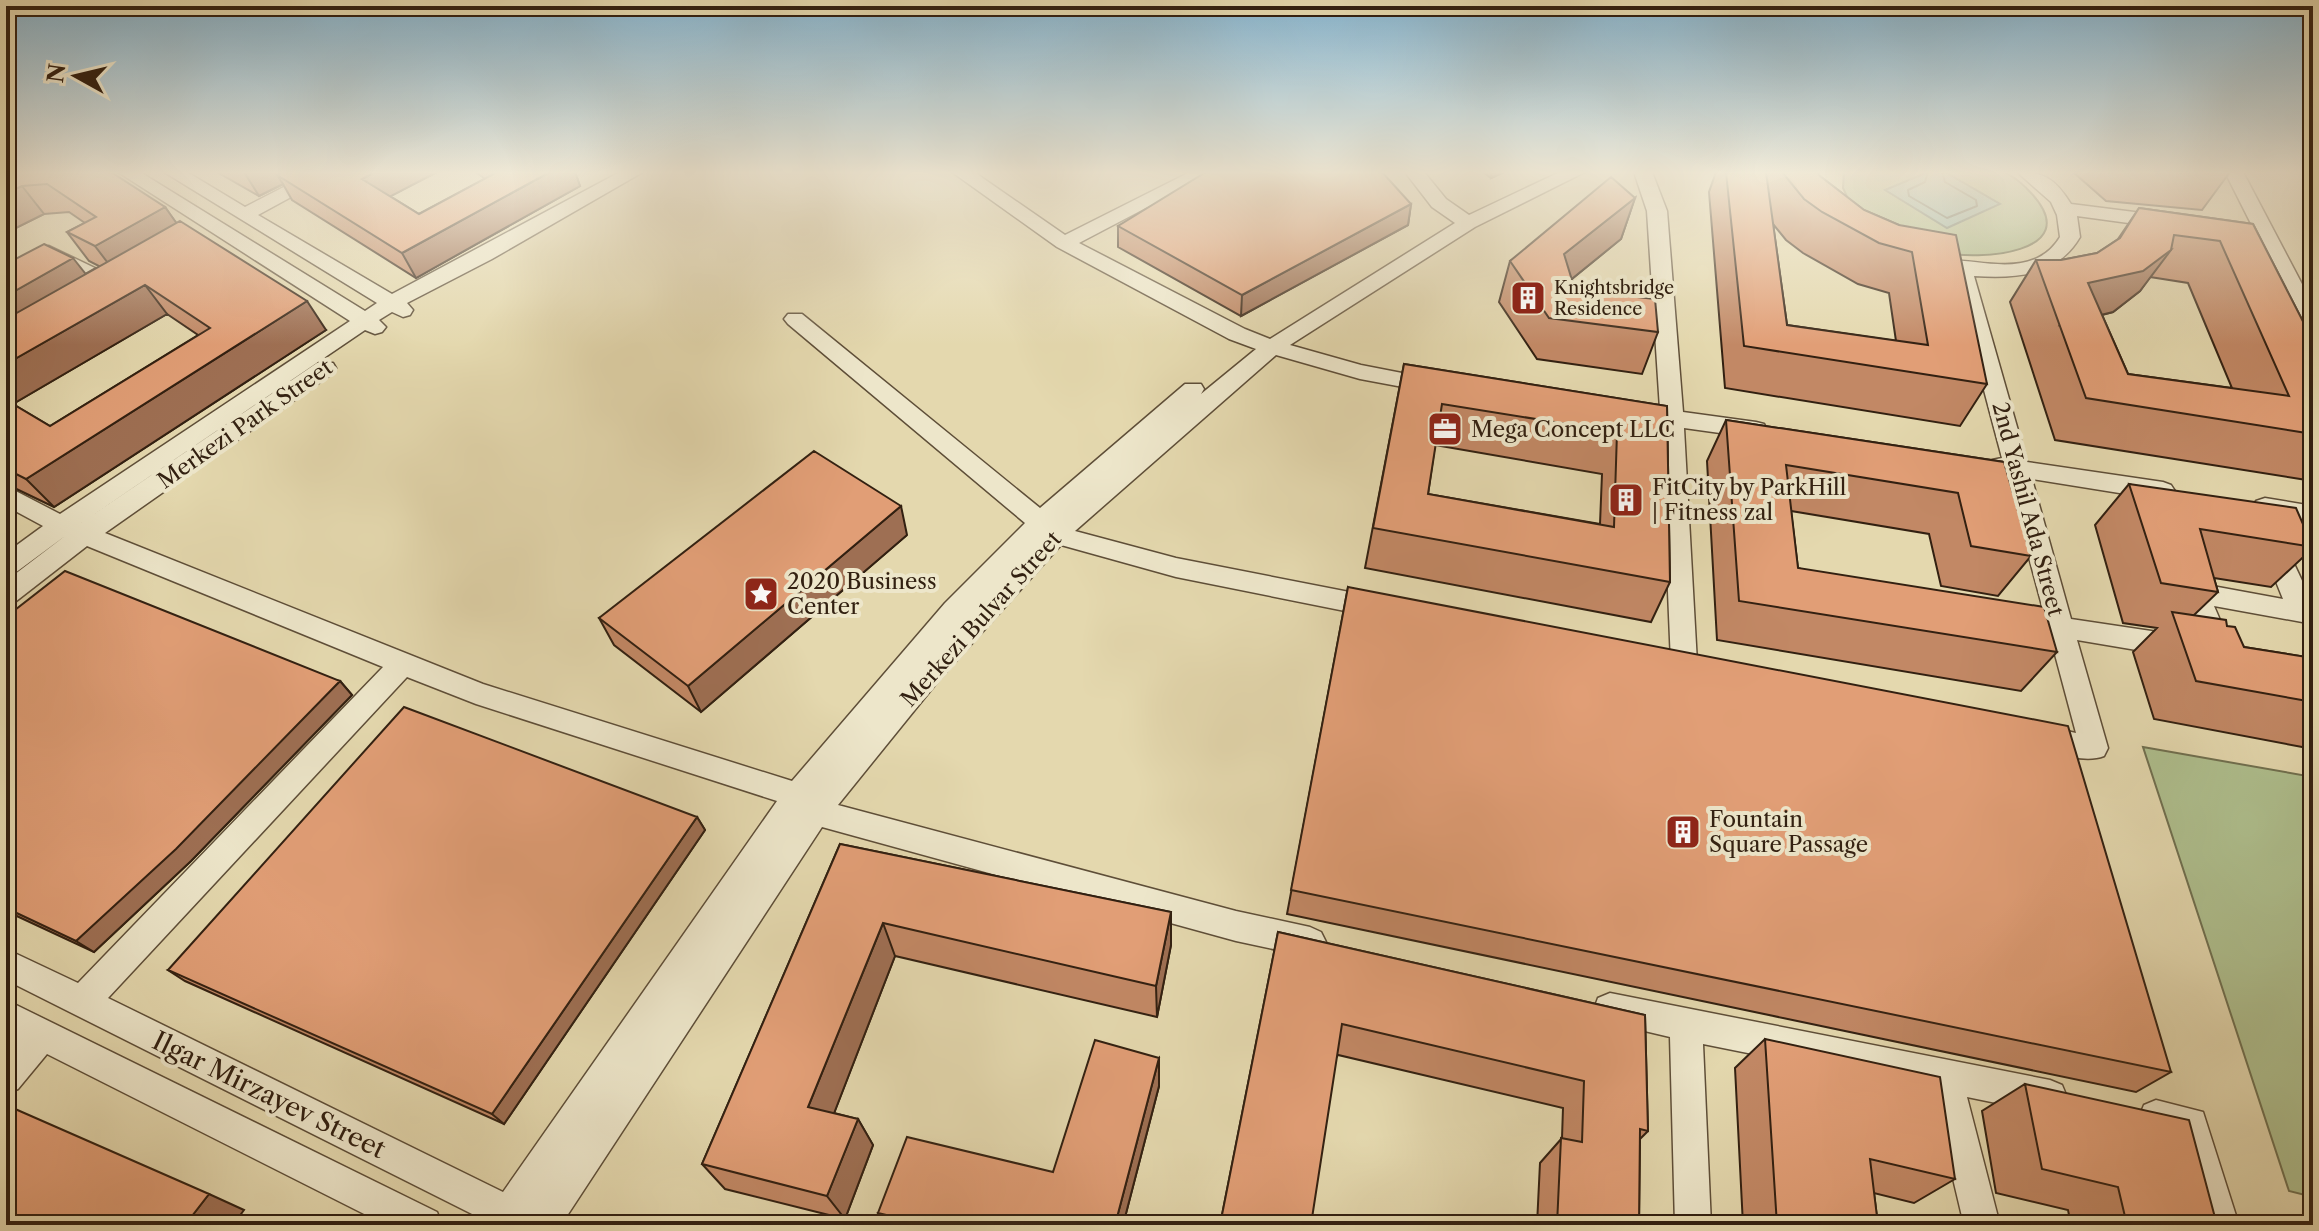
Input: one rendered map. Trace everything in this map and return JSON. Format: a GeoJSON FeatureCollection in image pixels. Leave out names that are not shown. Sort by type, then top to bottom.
{"type":"FeatureCollection","features":[{"type":"Feature","properties":{"kind":"street"},"geometry":{"type":"LineString","coordinates":[[190,243],[214,229]]}},
{"type":"Feature","properties":{"kind":"street"},"geometry":{"type":"LineString","coordinates":[[216,229],[372,326]]}},
{"type":"Feature","properties":{"kind":"street"},"geometry":{"type":"LineString","coordinates":[[267,229],[398,308]]}},
{"type":"Feature","properties":{"kind":"street","name":"Merkezi Park Street"},"geometry":{"type":"LineString","coordinates":[[6,566],[72,530],[398,308],[525,229]]}},
{"type":"Feature","properties":{"kind":"street"},"geometry":{"type":"LineString","coordinates":[[1044,229],[1064,243],[1262,343],[1384,378],[1456,389]]}},
{"type":"Feature","properties":{"kind":"street"},"geometry":{"type":"LineString","coordinates":[[1064,243],[1091,229]]}},
{"type":"Feature","properties":{"kind":"street","name":"Merkezi Bulvar Street"},"geometry":{"type":"LineString","coordinates":[[521,1222],[806,804],[929,672],[1048,528],[1217,392],[1262,343],[1442,229]]}},
{"type":"Feature","properties":{"kind":"street"},"geometry":{"type":"LineString","coordinates":[[1658,229],[1672,419],[1684,663]]}},
{"type":"Feature","properties":{"kind":"street"},"geometry":{"type":"LineString","coordinates":[[1920,260],[1962,269],[2001,271],[2034,265],[2058,254],[2070,237],[2069,229]]}},
{"type":"Feature","properties":{"kind":"street"},"geometry":{"type":"LineString","coordinates":[[2264,229],[2313,325]]}},
{"type":"Feature","properties":{"kind":"street"},"geometry":{"type":"LineString","coordinates":[[45,250],[123,282],[92,300]]}},
{"type":"Feature","properties":{"kind":"street","name":"2nd Yashil Ada Street"},"geometry":{"type":"LineString","coordinates":[[1962,269],[2094,748],[2018,733]]}},
{"type":"Feature","properties":{"kind":"street"},"geometry":{"type":"LineString","coordinates":[[795,319],[1048,528],[1090,545],[1402,612]]}},
{"type":"Feature","properties":{"kind":"street"},"geometry":{"type":"LineString","coordinates":[[1606,410],[1772,432]]}},
{"type":"Feature","properties":{"kind":"street"},"geometry":{"type":"LineString","coordinates":[[1973,461],[2179,493]]}},
{"type":"Feature","properties":{"kind":"street"},"geometry":{"type":"LineString","coordinates":[[6,495],[72,530],[476,693],[806,804],[1236,926],[1345,950]]}},
{"type":"Feature","properties":{"kind":"street"},"geometry":{"type":"LineString","coordinates":[[2307,613],[2249,504],[2313,515]]}},
{"type":"Feature","properties":{"kind":"street","name":"Merkezi Park Street"},"geometry":{"type":"LineString","coordinates":[[6,595],[72,530]]}},
{"type":"Feature","properties":{"kind":"street"},"geometry":{"type":"LineString","coordinates":[[2060,627],[2227,660],[2199,602],[2201,598],[2207,595],[2307,613]]}},
{"type":"Feature","properties":{"kind":"street"},"geometry":{"type":"LineString","coordinates":[[1652,658],[1714,670]]}},
{"type":"Feature","properties":{"kind":"street"},"geometry":{"type":"LineString","coordinates":[[82,1002],[401,665]]}},
{"type":"Feature","properties":{"kind":"street","name":"Ilgar Mirzayev Street"},"geometry":{"type":"LineString","coordinates":[[6,964],[521,1222]]}},
{"type":"Feature","properties":{"kind":"street"},"geometry":{"type":"LineString","coordinates":[[1578,1001],[2083,1103]]}},
{"type":"Feature","properties":{"kind":"street","name":"Ilgar Mirzayev Street"},"geometry":{"type":"LineString","coordinates":[[6,1016],[424,1225]]}},
{"type":"Feature","properties":{"kind":"street"},"geometry":{"type":"LineString","coordinates":[[1686,1025],[1693,1225]]}},
{"type":"Feature","properties":{"kind":"street"},"geometry":{"type":"LineString","coordinates":[[6,1077],[42,1035]]}},
{"type":"Feature","properties":{"kind":"street"},"geometry":{"type":"LineString","coordinates":[[1945,1076],[1982,1225]]}},
{"type":"Feature","properties":{"kind":"street"},"geometry":{"type":"LineString","coordinates":[[2129,1112],[2191,1124],[2221,1225]]}},
{"type":"Feature","properties":{"kind":"green space"},"geometry":{"type":"Polygon","coordinates":[[[1895,229],[2046,230],[2036,241],[2020,249],[1978,255],[1941,252],[1895,229]]]}},
{"type":"Feature","properties":{"kind":"green space"},"geometry":{"type":"Polygon","coordinates":[[[2143,747],[2313,777],[2313,1197],[2289,1191],[2143,747]]]}},
{"type":"Feature","properties":{"kind":"building"},"geometry":{"type":"Polygon","coordinates":[[[72,229],[125,229],[95,246],[67,232],[72,229]]]}},
{"type":"Feature","properties":{"kind":"building"},"geometry":{"type":"Polygon","coordinates":[[[165,229],[193,229],[307,301],[26,479],[6,469],[6,400],[50,426],[210,328],[145,285],[6,364],[6,319],[165,229]]]}},
{"type":"Feature","properties":{"kind":"building"},"geometry":{"type":"Polygon","coordinates":[[[364,229],[445,229],[402,253],[364,229]]]}},
{"type":"Feature","properties":{"kind":"building"},"geometry":{"type":"Polygon","coordinates":[[[1124,229],[1364,229],[1242,295],[1124,229]]]}},
{"type":"Feature","properties":{"kind":"building"},"geometry":{"type":"Polygon","coordinates":[[[1548,229],[1595,229],[1564,254],[1575,290],[1655,299],[1658,332],[1549,318],[1510,261],[1548,229]]]}},
{"type":"Feature","properties":{"kind":"building"},"geometry":{"type":"Polygon","coordinates":[[[1732,229],[1774,229],[1787,325],[1928,345],[1912,252],[1879,243],[1854,229],[1924,229],[1956,235],[1987,384],[1744,346],[1732,229]]]}},
{"type":"Feature","properties":{"kind":"building"},"geometry":{"type":"Polygon","coordinates":[[[2125,229],[2256,229],[2313,341],[2313,434],[2086,398],[2036,260],[2061,260],[2097,253],[2120,238],[2125,229]],[[2174,235],[2171,250],[2143,271],[2088,283],[2128,374],[2289,396],[2220,241],[2174,235]]]}},
{"type":"Feature","properties":{"kind":"building"},"geometry":{"type":"Polygon","coordinates":[[[44,244],[73,258],[6,296],[6,264],[44,244]]]}},
{"type":"Feature","properties":{"kind":"building"},"geometry":{"type":"Polygon","coordinates":[[[1404,364],[1667,406],[1670,582],[1373,528],[1404,364]],[[1442,404],[1428,494],[1614,527],[1617,432],[1442,404]]]}},
{"type":"Feature","properties":{"kind":"building"},"geometry":{"type":"Polygon","coordinates":[[[1726,420],[2004,462],[2031,556],[1971,546],[1958,493],[1786,465],[1798,568],[2044,607],[2057,652],[1739,601],[1726,420]]]}},
{"type":"Feature","properties":{"kind":"building"},"geometry":{"type":"Polygon","coordinates":[[[814,451],[901,506],[688,686],[599,618],[814,451]]]}},
{"type":"Feature","properties":{"kind":"building"},"geometry":{"type":"Polygon","coordinates":[[[2129,484],[2296,508],[2313,547],[2200,529],[2218,592],[2161,583],[2129,484]]]}},
{"type":"Feature","properties":{"kind":"building"},"geometry":{"type":"Polygon","coordinates":[[[65,571],[340,681],[176,849],[76,941],[6,908],[6,617],[65,571]]]}},
{"type":"Feature","properties":{"kind":"building","name":"Fountain Square Passage"},"geometry":{"type":"Polygon","coordinates":[[[1348,587],[2068,726],[2171,1072],[1291,890],[1348,587]]]}},
{"type":"Feature","properties":{"kind":"building"},"geometry":{"type":"Polygon","coordinates":[[[2172,612],[2226,620],[2227,626],[2235,627],[2244,647],[2313,658],[2313,702],[2196,681],[2172,612]]]}},
{"type":"Feature","properties":{"kind":"building"},"geometry":{"type":"Polygon","coordinates":[[[404,707],[697,817],[492,1114],[168,970],[404,707]]]}},
{"type":"Feature","properties":{"kind":"building"},"geometry":{"type":"Polygon","coordinates":[[[840,844],[1171,912],[1156,986],[883,923],[808,1107],[858,1119],[827,1196],[702,1164],[840,844]]]}},
{"type":"Feature","properties":{"kind":"building"},"geometry":{"type":"Polygon","coordinates":[[[1278,932],[1645,1015],[1648,1131],[1640,1129],[1639,1225],[1557,1225],[1561,1138],[1582,1142],[1584,1081],[1342,1024],[1312,1218],[1337,1225],[1220,1225],[1278,932]]]}},
{"type":"Feature","properties":{"kind":"building"},"geometry":{"type":"Polygon","coordinates":[[[1765,1039],[1940,1077],[1955,1179],[1870,1159],[1878,1225],[1777,1225],[1765,1039]]]}},
{"type":"Feature","properties":{"kind":"building"},"geometry":{"type":"Polygon","coordinates":[[[1095,1040],[1159,1058],[1115,1225],[928,1225],[878,1213],[907,1137],[1053,1172],[1095,1040]]]}},
{"type":"Feature","properties":{"kind":"building"},"geometry":{"type":"Polygon","coordinates":[[[2025,1084],[2189,1120],[2217,1225],[2127,1225],[2118,1187],[2042,1169],[2025,1084]]]}},
{"type":"Feature","properties":{"kind":"building"},"geometry":{"type":"Polygon","coordinates":[[[6,1105],[209,1194],[185,1225],[34,1225],[6,1212],[6,1105]]]}},
{"type":"Feature","properties":{"kind":"place","name":"Knightsbridge Residence"},"geometry":{"type":"Point","coordinates":[1528,298]}},
{"type":"Feature","properties":{"kind":"place","name":"Mega Concept LLC"},"geometry":{"type":"Point","coordinates":[1445,429]}},
{"type":"Feature","properties":{"kind":"place","name":"FitCity by ParkHill | Fitness zal"},"geometry":{"type":"Point","coordinates":[1626,500]}},
{"type":"Feature","properties":{"kind":"place","name":"2020 Business Center"},"geometry":{"type":"Point","coordinates":[761,594]}},
{"type":"Feature","properties":{"kind":"place","name":"Fountain Square Passage"},"geometry":{"type":"Point","coordinates":[1683,832]}}]}
